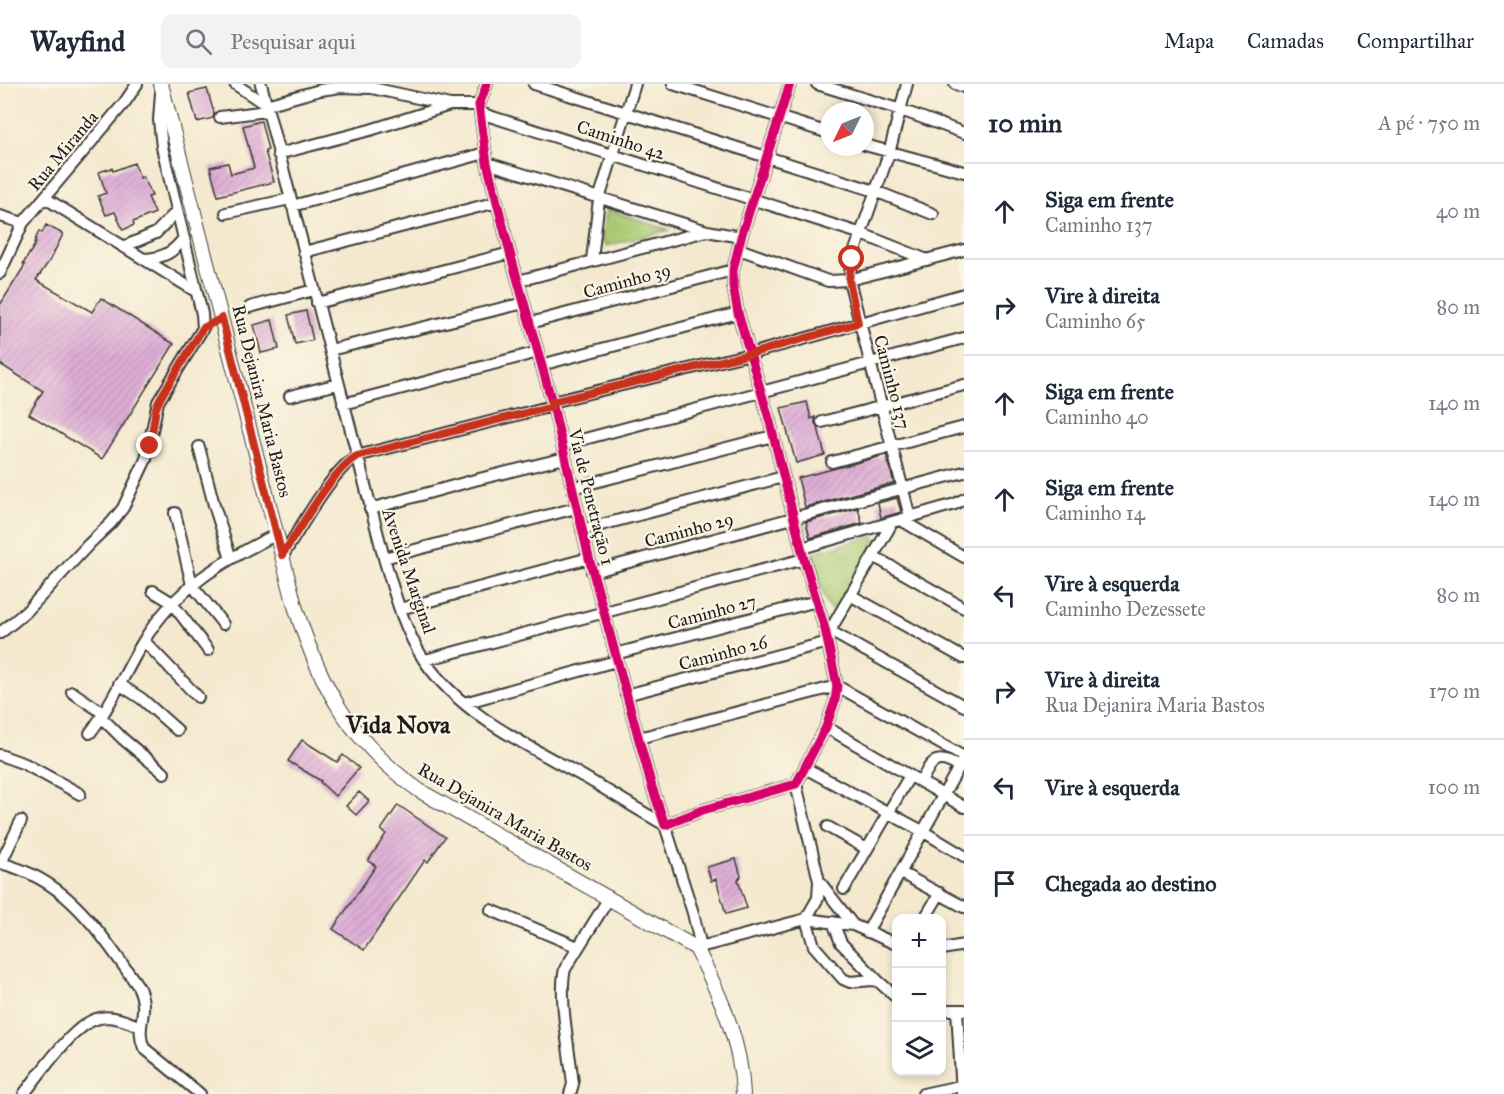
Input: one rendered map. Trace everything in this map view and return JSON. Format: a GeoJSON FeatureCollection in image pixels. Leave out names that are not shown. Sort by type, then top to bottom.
{"type":"FeatureCollection","features":[{"type":"Feature","properties":{"kind":"main road","name":"Rua Dejanira Maria Bastos"},"geometry":{"type":"LineString","coordinates":[[161,84],[302,630],[328,692],[348,722],[377,756],[401,778],[449,809],[699,948]]}},
{"type":"Feature","properties":{"kind":"main road"},"geometry":{"type":"LineString","coordinates":[[699,948],[737,1044],[742,1068],[743,1094]]}},
{"type":"Feature","properties":{"kind":"street","name":"Rua Miranda"},"geometry":{"type":"LineString","coordinates":[[0,273],[23,222],[126,102],[137,84]]}},
{"type":"Feature","properties":{"kind":"street"},"geometry":{"type":"LineString","coordinates":[[161,84],[160,135],[203,328]]}},
{"type":"Feature","properties":{"kind":"street"},"geometry":{"type":"LineString","coordinates":[[235,84],[266,108]]}},
{"type":"Feature","properties":{"kind":"street","name":"Avenida Marginal"},"geometry":{"type":"LineString","coordinates":[[261,84],[370,509],[408,629],[425,660],[464,703],[484,720],[665,825]]}},
{"type":"Feature","properties":{"kind":"street"},"geometry":{"type":"LineString","coordinates":[[479,109],[487,84]]}},
{"type":"Feature","properties":{"kind":"street"},"geometry":{"type":"LineString","coordinates":[[534,84],[875,191],[933,214]]}},
{"type":"Feature","properties":{"kind":"street"},"geometry":{"type":"LineString","coordinates":[[592,260],[599,199],[635,84]]}},
{"type":"Feature","properties":{"kind":"street"},"geometry":{"type":"LineString","coordinates":[[674,84],[820,130]]}},
{"type":"Feature","properties":{"kind":"street"},"geometry":{"type":"LineString","coordinates":[[790,84],[741,237],[733,270],[733,286],[738,313],[803,554],[828,637],[837,686],[835,701],[826,728],[796,784],[703,810],[665,825],[693,913],[699,948],[806,919],[853,925],[892,942]]}},
{"type":"Feature","properties":{"kind":"street"},"geometry":{"type":"LineString","coordinates":[[817,84],[901,110],[964,133]]}},
{"type":"Feature","properties":{"kind":"street","name":"Caminho 137"},"geometry":{"type":"LineString","coordinates":[[901,520],[903,487],[858,323],[849,280],[852,259],[889,153],[907,84]]}},
{"type":"Feature","properties":{"kind":"street"},"geometry":{"type":"LineString","coordinates":[[955,84],[964,87]]}},
{"type":"Feature","properties":{"kind":"street"},"geometry":{"type":"LineString","coordinates":[[220,117],[266,108],[320,90],[341,87],[372,88],[450,105]]}},
{"type":"Feature","properties":{"kind":"street"},"geometry":{"type":"LineString","coordinates":[[278,154],[370,130],[450,105]]}},
{"type":"Feature","properties":{"kind":"street","name":"Caminho 42"},"geometry":{"type":"LineString","coordinates":[[450,105],[479,109],[613,155],[862,234],[927,260]]}},
{"type":"Feature","properties":{"kind":"street","name":"Via de Penetração 1"},"geometry":{"type":"LineString","coordinates":[[479,109],[486,158],[552,404],[592,572],[665,825]]}},
{"type":"Feature","properties":{"kind":"street"},"geometry":{"type":"LineString","coordinates":[[874,148],[964,172]]}},
{"type":"Feature","properties":{"kind":"street"},"geometry":{"type":"LineString","coordinates":[[226,213],[291,203],[486,158],[599,199],[707,231],[741,237]]}},
{"type":"Feature","properties":{"kind":"street"},"geometry":{"type":"LineString","coordinates":[[45,198],[196,292]]}},
{"type":"Feature","properties":{"kind":"street"},"geometry":{"type":"LineString","coordinates":[[304,252],[497,202]]}},
{"type":"Feature","properties":{"kind":"street"},"geometry":{"type":"LineString","coordinates":[[123,247],[156,233],[177,211]]}},
{"type":"Feature","properties":{"kind":"street"},"geometry":{"type":"LineString","coordinates":[[0,216],[23,222]]}},
{"type":"Feature","properties":{"kind":"street"},"geometry":{"type":"LineString","coordinates":[[518,280],[707,231]]}},
{"type":"Feature","properties":{"kind":"street"},"geometry":{"type":"LineString","coordinates":[[143,259],[163,256],[177,247],[184,238]]}},
{"type":"Feature","properties":{"kind":"street"},"geometry":{"type":"LineString","coordinates":[[738,249],[828,281],[849,280],[964,250]]}},
{"type":"Feature","properties":{"kind":"street"},"geometry":{"type":"LineString","coordinates":[[317,303],[510,253]]}},
{"type":"Feature","properties":{"kind":"street","name":"Caminho 39"},"geometry":{"type":"LineString","coordinates":[[530,323],[733,270]]}},
{"type":"Feature","properties":{"kind":"street"},"geometry":{"type":"LineString","coordinates":[[250,307],[314,290]]}},
{"type":"Feature","properties":{"kind":"street"},"geometry":{"type":"LineString","coordinates":[[282,555],[337,472],[349,460],[357,456],[750,354],[964,294]]}},
{"type":"Feature","properties":{"kind":"street"},"geometry":{"type":"LineString","coordinates":[[330,350],[524,303]]}},
{"type":"Feature","properties":{"kind":"street"},"geometry":{"type":"LineString","coordinates":[[541,364],[738,313]]}},
{"type":"Feature","properties":{"kind":"street"},"geometry":{"type":"LineString","coordinates":[[0,633],[26,612],[123,508],[146,459],[158,402],[203,328],[222,318]]}},
{"type":"Feature","properties":{"kind":"street"},"geometry":{"type":"LineString","coordinates":[[562,446],[964,338]]}},
{"type":"Feature","properties":{"kind":"street"},"geometry":{"type":"LineString","coordinates":[[343,404],[538,352]]}},
{"type":"Feature","properties":{"kind":"street"},"geometry":{"type":"LineString","coordinates":[[290,396],[338,384]]}},
{"type":"Feature","properties":{"kind":"street"},"geometry":{"type":"LineString","coordinates":[[822,422],[964,385]]}},
{"type":"Feature","properties":{"kind":"street"},"geometry":{"type":"LineString","coordinates":[[832,462],[964,427]]}},
{"type":"Feature","properties":{"kind":"street"},"geometry":{"type":"LineString","coordinates":[[572,488],[773,436]]}},
{"type":"Feature","properties":{"kind":"street"},"geometry":{"type":"LineString","coordinates":[[199,447],[231,559]]}},
{"type":"Feature","properties":{"kind":"street"},"geometry":{"type":"LineString","coordinates":[[370,509],[565,458]]}},
{"type":"Feature","properties":{"kind":"street","name":"Caminho 29"},"geometry":{"type":"LineString","coordinates":[[592,572],[964,472]]}},
{"type":"Feature","properties":{"kind":"street"},"geometry":{"type":"LineString","coordinates":[[582,530],[783,477]]}},
{"type":"Feature","properties":{"kind":"street"},"geometry":{"type":"LineString","coordinates":[[425,660],[603,612],[803,554],[901,520],[961,504]]}},
{"type":"Feature","properties":{"kind":"street"},"geometry":{"type":"LineString","coordinates":[[384,558],[576,508]]}},
{"type":"Feature","properties":{"kind":"street"},"geometry":{"type":"LineString","coordinates":[[175,513],[192,585],[223,624]]}},
{"type":"Feature","properties":{"kind":"street"},"geometry":{"type":"LineString","coordinates":[[828,637],[873,556],[901,520]]}},
{"type":"Feature","properties":{"kind":"street"},"geometry":{"type":"LineString","coordinates":[[901,520],[964,556]]}},
{"type":"Feature","properties":{"kind":"street"},"geometry":{"type":"LineString","coordinates":[[90,733],[144,641],[171,602],[231,559],[278,534]]}},
{"type":"Feature","properties":{"kind":"street"},"geometry":{"type":"LineString","coordinates":[[873,556],[964,608]]}},
{"type":"Feature","properties":{"kind":"street"},"geometry":{"type":"LineString","coordinates":[[400,609],[589,558]]}},
{"type":"Feature","properties":{"kind":"street"},"geometry":{"type":"LineString","coordinates":[[153,591],[171,602],[208,650]]}},
{"type":"Feature","properties":{"kind":"street"},"geometry":{"type":"LineString","coordinates":[[850,595],[964,658]]}},
{"type":"Feature","properties":{"kind":"street","name":"Caminho 27"},"geometry":{"type":"LineString","coordinates":[[464,703],[616,657],[817,601]]}},
{"type":"Feature","properties":{"kind":"street"},"geometry":{"type":"LineString","coordinates":[[828,637],[964,706]]}},
{"type":"Feature","properties":{"kind":"street","name":"Caminho 26"},"geometry":{"type":"LineString","coordinates":[[626,695],[828,637]]}},
{"type":"Feature","properties":{"kind":"street"},"geometry":{"type":"LineString","coordinates":[[144,641],[198,697]]}},
{"type":"Feature","properties":{"kind":"street"},"geometry":{"type":"LineString","coordinates":[[119,684],[142,699],[177,730]]}},
{"type":"Feature","properties":{"kind":"street"},"geometry":{"type":"LineString","coordinates":[[639,738],[837,686],[963,760]]}},
{"type":"Feature","properties":{"kind":"street"},"geometry":{"type":"LineString","coordinates":[[72,692],[102,715],[123,739],[164,773]]}},
{"type":"Feature","properties":{"kind":"street"},"geometry":{"type":"LineString","coordinates":[[826,728],[964,807]]}},
{"type":"Feature","properties":{"kind":"street"},"geometry":{"type":"LineString","coordinates":[[0,755],[25,764],[80,794]]}},
{"type":"Feature","properties":{"kind":"street"},"geometry":{"type":"LineString","coordinates":[[921,782],[932,762],[938,759],[963,760]]}},
{"type":"Feature","properties":{"kind":"street"},"geometry":{"type":"LineString","coordinates":[[867,932],[902,873],[963,760]]}},
{"type":"Feature","properties":{"kind":"street"},"geometry":{"type":"LineString","coordinates":[[806,768],[964,856]]}},
{"type":"Feature","properties":{"kind":"street"},"geometry":{"type":"LineString","coordinates":[[844,889],[909,777]]}},
{"type":"Feature","properties":{"kind":"street"},"geometry":{"type":"LineString","coordinates":[[796,784],[819,881],[818,898],[806,919],[814,946],[843,979],[850,982],[878,981]]}},
{"type":"Feature","properties":{"kind":"street"},"geometry":{"type":"LineString","coordinates":[[21,821],[0,863],[43,879],[71,901],[87,918],[138,986],[143,997],[144,1013],[140,1039],[144,1048],[200,1094]]}},
{"type":"Feature","properties":{"kind":"street"},"geometry":{"type":"LineString","coordinates":[[828,827],[867,849]]}},
{"type":"Feature","properties":{"kind":"street"},"geometry":{"type":"LineString","coordinates":[[902,873],[964,908]]}},
{"type":"Feature","properties":{"kind":"street"},"geometry":{"type":"LineString","coordinates":[[819,881],[853,925]]}},
{"type":"Feature","properties":{"kind":"street"},"geometry":{"type":"LineString","coordinates":[[927,914],[940,893]]}},
{"type":"Feature","properties":{"kind":"street"},"geometry":{"type":"LineString","coordinates":[[570,1094],[573,1084],[562,984],[565,969],[609,898]]}},
{"type":"Feature","properties":{"kind":"street"},"geometry":{"type":"LineString","coordinates":[[491,910],[578,948]]}},
{"type":"Feature","properties":{"kind":"street"},"geometry":{"type":"LineString","coordinates":[[833,922],[841,943],[892,993]]}},
{"type":"Feature","properties":{"kind":"street"},"geometry":{"type":"LineString","coordinates":[[946,948],[964,945]]}},
{"type":"Feature","properties":{"kind":"street"},"geometry":{"type":"LineString","coordinates":[[923,1094],[961,1090],[961,1010]]}},
{"type":"Feature","properties":{"kind":"street"},"geometry":{"type":"LineString","coordinates":[[24,1094],[78,1030],[88,1022],[105,1017],[122,1019],[141,1027]]}},
{"type":"Feature","properties":{"kind":"green space"},"geometry":{"type":"Polygon","coordinates":[[[607,209],[669,230],[606,246],[601,239],[607,209]]]}},
{"type":"Feature","properties":{"kind":"green space"},"geometry":{"type":"Polygon","coordinates":[[[873,536],[876,540],[837,610],[833,612],[823,593],[815,552],[873,536]]]}},
{"type":"Feature","properties":{"kind":"building"},"geometry":{"type":"Polygon","coordinates":[[[207,89],[214,113],[213,118],[197,122],[189,93],[207,89]]]}},
{"type":"Feature","properties":{"kind":"building"},"geometry":{"type":"Polygon","coordinates":[[[261,121],[268,150],[265,151],[274,182],[218,196],[210,167],[228,163],[231,174],[254,168],[243,126],[261,121]]]}},
{"type":"Feature","properties":{"kind":"building"},"geometry":{"type":"Polygon","coordinates":[[[134,163],[140,178],[143,177],[152,196],[148,197],[155,213],[133,222],[134,225],[123,230],[115,212],[106,215],[98,196],[106,193],[99,172],[112,168],[113,171],[134,163]]]}},
{"type":"Feature","properties":{"kind":"building"},"geometry":{"type":"Polygon","coordinates":[[[46,225],[63,234],[50,260],[36,280],[92,312],[101,298],[174,344],[102,459],[29,414],[43,391],[0,364],[0,305],[25,265],[23,264],[36,243],[34,243],[39,231],[42,233],[46,225]]]}},
{"type":"Feature","properties":{"kind":"building"},"geometry":{"type":"Polygon","coordinates":[[[306,311],[313,340],[295,344],[288,315],[306,311]]]}},
{"type":"Feature","properties":{"kind":"building"},"geometry":{"type":"Polygon","coordinates":[[[272,320],[279,349],[261,353],[254,325],[272,320]]]}},
{"type":"Feature","properties":{"kind":"building"},"geometry":{"type":"Polygon","coordinates":[[[807,402],[811,419],[815,417],[825,455],[796,463],[781,408],[807,402]]]}},
{"type":"Feature","properties":{"kind":"building"},"geometry":{"type":"Polygon","coordinates":[[[886,455],[894,483],[805,507],[798,478],[886,455]]]}},
{"type":"Feature","properties":{"kind":"building"},"geometry":{"type":"Polygon","coordinates":[[[897,498],[901,512],[881,518],[878,503],[897,498]]]}},
{"type":"Feature","properties":{"kind":"building"},"geometry":{"type":"Polygon","coordinates":[[[858,508],[862,523],[810,538],[806,522],[858,508]]]}},
{"type":"Feature","properties":{"kind":"building"},"geometry":{"type":"Polygon","coordinates":[[[302,740],[337,762],[343,755],[359,768],[335,796],[321,781],[288,761],[302,740]]]}},
{"type":"Feature","properties":{"kind":"building"},"geometry":{"type":"Polygon","coordinates":[[[359,792],[369,801],[356,815],[346,806],[359,792]]]}},
{"type":"Feature","properties":{"kind":"building"},"geometry":{"type":"Polygon","coordinates":[[[398,805],[445,837],[428,862],[425,860],[364,950],[333,929],[376,866],[368,861],[386,834],[381,830],[398,805]]]}},
{"type":"Feature","properties":{"kind":"building"},"geometry":{"type":"Polygon","coordinates":[[[736,859],[741,876],[738,880],[747,908],[726,914],[716,879],[711,881],[707,867],[736,859]]]}},
{"type":"Feature","properties":{"kind":"cycle path"},"geometry":{"type":"LineString","coordinates":[[487,84],[479,105],[487,163],[552,402],[589,558],[652,787],[665,825],[703,810],[796,784],[826,727],[835,701],[837,686],[825,629],[804,559],[770,422],[738,313],[733,286],[733,270],[741,237],[790,84]]}},
{"type":"Feature","properties":{"kind":"district","name":"Vida Nova"},"geometry":{"type":"Point","coordinates":[398,725]}},
{"type":"Feature","properties":{"kind":"route"},"geometry":{"type":"LineString","coordinates":[[150,446],[156,408],[161,397],[203,328],[222,318],[282,555],[337,472],[349,460],[357,456],[552,406],[552,402],[750,354],[858,323],[849,280],[852,259]]}}]}
